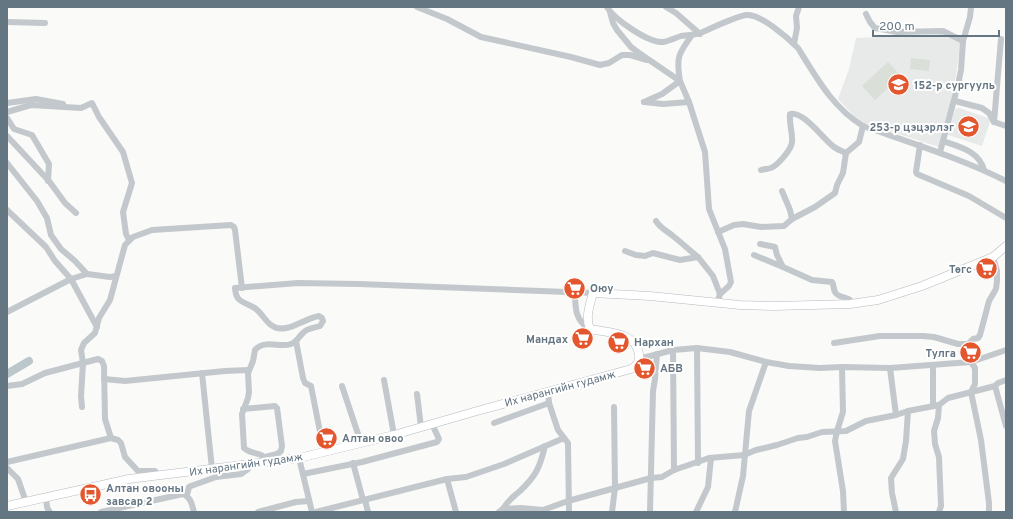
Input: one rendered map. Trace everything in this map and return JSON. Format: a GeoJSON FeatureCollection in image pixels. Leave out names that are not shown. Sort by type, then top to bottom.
{"type":"FeatureCollection","features":[{"type":"Feature","properties":{"kind":"main road"},"geometry":{"type":"LineString","coordinates":[[639,359],[636,345],[628,337],[621,334],[590,329],[588,324],[588,312],[593,293],[650,296],[717,304],[775,306],[850,304],[866,302],[896,294],[969,268],[993,257],[1005,248]]}},
{"type":"Feature","properties":{"kind":"main road","name":"Их нарангийн гудамж"},"geometry":{"type":"LineString","coordinates":[[7,506],[159,475],[248,464],[267,460],[299,458],[394,435],[631,369],[638,363],[639,359]]}},
{"type":"Feature","properties":{"kind":"street"},"geometry":{"type":"LineString","coordinates":[[416,7],[453,22],[481,37],[600,65],[605,65],[622,55],[630,55],[649,60]]}},
{"type":"Feature","properties":{"kind":"street"},"geometry":{"type":"LineString","coordinates":[[666,7],[700,34]]}},
{"type":"Feature","properties":{"kind":"street"},"geometry":{"type":"LineString","coordinates":[[794,44],[797,28],[796,16],[799,7]]}},
{"type":"Feature","properties":{"kind":"street"},"geometry":{"type":"LineString","coordinates":[[940,152],[955,101],[961,70],[963,41],[968,26],[971,7]]}},
{"type":"Feature","properties":{"kind":"street"},"geometry":{"type":"LineString","coordinates":[[608,9],[617,30],[631,47],[680,81]]}},
{"type":"Feature","properties":{"kind":"street"},"geometry":{"type":"LineString","coordinates":[[608,9],[635,32],[652,40],[663,42],[682,36],[700,34],[747,15],[756,17],[771,25],[794,44],[829,96],[856,122],[863,126],[940,152],[984,170],[1006,181]]}},
{"type":"Feature","properties":{"kind":"street"},"geometry":{"type":"LineString","coordinates":[[866,14],[871,24],[876,28],[897,32],[943,31],[963,41]]}},
{"type":"Feature","properties":{"kind":"street"},"geometry":{"type":"LineString","coordinates":[[7,22],[45,23]]}},
{"type":"Feature","properties":{"kind":"street"},"geometry":{"type":"LineString","coordinates":[[692,35],[682,48],[677,59],[680,81],[689,102],[705,152],[709,209],[725,249],[731,282],[729,286],[720,294],[717,304]]}},
{"type":"Feature","properties":{"kind":"street"},"geometry":{"type":"LineString","coordinates":[[994,122],[1001,39]]}},
{"type":"Feature","properties":{"kind":"street"},"geometry":{"type":"LineString","coordinates":[[680,81],[662,94],[644,102],[663,104],[689,102]]}},
{"type":"Feature","properties":{"kind":"street"},"geometry":{"type":"LineString","coordinates":[[7,103],[36,99],[81,108]]}},
{"type":"Feature","properties":{"kind":"street"},"geometry":{"type":"LineString","coordinates":[[955,101],[982,108],[989,113],[994,122],[1006,126]]}},
{"type":"Feature","properties":{"kind":"street"},"geometry":{"type":"LineString","coordinates":[[7,112],[31,106],[81,108],[92,103],[99,117],[123,152],[132,183],[123,212],[126,234],[130,240]]}},
{"type":"Feature","properties":{"kind":"street"},"geometry":{"type":"LineString","coordinates":[[761,170],[770,169],[777,164],[789,150],[792,143],[789,122],[790,114],[794,113],[798,114],[804,119],[833,147],[846,153]]}},
{"type":"Feature","properties":{"kind":"street"},"geometry":{"type":"LineString","coordinates":[[7,118],[14,129],[32,135],[49,164],[48,180]]}},
{"type":"Feature","properties":{"kind":"street"},"geometry":{"type":"LineString","coordinates":[[718,232],[734,225],[743,224],[762,227],[784,226],[792,219],[815,207],[835,193],[843,173],[846,153],[859,142],[863,126]]}},
{"type":"Feature","properties":{"kind":"street"},"geometry":{"type":"LineString","coordinates":[[7,136],[48,180],[65,203],[76,213]]}},
{"type":"Feature","properties":{"kind":"street"},"geometry":{"type":"LineString","coordinates":[[943,141],[967,150],[982,162],[984,170]]}},
{"type":"Feature","properties":{"kind":"street"},"geometry":{"type":"LineString","coordinates":[[920,145],[916,172],[917,174],[969,196],[1006,218]]}},
{"type":"Feature","properties":{"kind":"street"},"geometry":{"type":"LineString","coordinates":[[7,163],[37,201],[46,218],[51,235],[61,249],[87,274]]}},
{"type":"Feature","properties":{"kind":"street"},"geometry":{"type":"LineString","coordinates":[[782,191],[792,219]]}},
{"type":"Feature","properties":{"kind":"street"},"geometry":{"type":"LineString","coordinates":[[7,210],[46,247],[70,279],[97,327]]}},
{"type":"Feature","properties":{"kind":"street"},"geometry":{"type":"LineString","coordinates":[[656,222],[698,257],[713,276],[720,294]]}},
{"type":"Feature","properties":{"kind":"street"},"geometry":{"type":"LineString","coordinates":[[82,407],[81,396],[83,363],[81,350],[84,343],[95,333],[100,318],[110,300],[125,245],[133,237],[152,230],[231,225],[235,230],[242,288]]}},
{"type":"Feature","properties":{"kind":"street"},"geometry":{"type":"LineString","coordinates":[[760,244],[776,246],[777,255],[783,267]]}},
{"type":"Feature","properties":{"kind":"street"},"geometry":{"type":"LineString","coordinates":[[625,251],[636,255],[645,256],[653,253],[680,260],[698,257]]}},
{"type":"Feature","properties":{"kind":"street"},"geometry":{"type":"LineString","coordinates":[[754,255],[812,280],[832,282],[835,292],[850,300],[850,304]]}},
{"type":"Feature","properties":{"kind":"street"},"geometry":{"type":"LineString","coordinates":[[834,343],[880,336],[923,336],[934,337],[958,344],[968,344],[980,335],[989,301],[996,289],[997,271],[993,257]]}},
{"type":"Feature","properties":{"kind":"street"},"geometry":{"type":"LineString","coordinates":[[7,312],[70,279],[87,274],[110,277],[116,276]]}},
{"type":"Feature","properties":{"kind":"street"},"geometry":{"type":"LineString","coordinates":[[243,409],[275,406],[282,446],[281,451],[267,460],[262,454],[244,448],[242,414],[243,409],[248,398],[248,373],[253,361],[255,350],[261,345],[290,344],[296,341],[303,332],[309,328],[320,326],[323,321],[319,316],[290,327],[283,328],[271,325],[258,311],[238,299],[236,295],[236,288],[298,284],[352,284],[593,293]]}},
{"type":"Feature","properties":{"kind":"street"},"geometry":{"type":"LineString","coordinates":[[575,292],[575,310],[583,326],[590,329]]}},
{"type":"Feature","properties":{"kind":"street"},"geometry":{"type":"LineString","coordinates":[[296,341],[303,378],[305,383],[311,386],[324,452]]}},
{"type":"Feature","properties":{"kind":"street"},"geometry":{"type":"LineString","coordinates":[[968,344],[971,362],[975,368],[975,384],[972,392],[981,440],[989,512]]}},
{"type":"Feature","properties":{"kind":"street"},"geometry":{"type":"LineString","coordinates":[[639,359],[673,350],[698,348],[730,352],[766,362],[788,366],[820,368],[890,368],[971,362],[1006,350]]}},
{"type":"Feature","properties":{"kind":"street"},"geometry":{"type":"LineString","coordinates":[[698,348],[698,462]]}},
{"type":"Feature","properties":{"kind":"street"},"geometry":{"type":"LineString","coordinates":[[673,350],[674,470]]}},
{"type":"Feature","properties":{"kind":"street"},"geometry":{"type":"LineString","coordinates":[[650,512],[652,391],[655,379],[657,354]]}},
{"type":"Feature","properties":{"kind":"street"},"geometry":{"type":"LineString","coordinates":[[7,386],[22,384],[45,373],[98,358],[102,361],[104,366],[105,419],[111,438]]}},
{"type":"Feature","properties":{"kind":"street"},"geometry":{"type":"LineString","coordinates":[[735,512],[743,476],[749,411],[766,362]]}},
{"type":"Feature","properties":{"kind":"street"},"geometry":{"type":"LineString","coordinates":[[933,366],[938,418],[934,431],[935,444],[939,457],[941,506],[939,512]]}},
{"type":"Feature","properties":{"kind":"street"},"geometry":{"type":"LineString","coordinates":[[842,367],[843,412],[835,441],[843,491],[844,512]]}},
{"type":"Feature","properties":{"kind":"street"},"geometry":{"type":"LineString","coordinates":[[890,368],[896,415]]}},
{"type":"Feature","properties":{"kind":"street"},"geometry":{"type":"LineString","coordinates":[[104,378],[125,382],[202,373],[249,370]]}},
{"type":"Feature","properties":{"kind":"street"},"geometry":{"type":"LineString","coordinates":[[202,373],[212,469]]}},
{"type":"Feature","properties":{"kind":"street"},"geometry":{"type":"LineString","coordinates":[[384,380],[394,435]]}},
{"type":"Feature","properties":{"kind":"street"},"geometry":{"type":"LineString","coordinates":[[501,511],[521,508],[542,511],[568,501],[651,478],[662,477],[674,470],[711,458],[744,455],[798,438],[807,437],[822,432],[837,432],[846,430],[866,421],[936,406],[948,398],[995,386],[1006,380]]}},
{"type":"Feature","properties":{"kind":"street"},"geometry":{"type":"LineString","coordinates":[[342,386],[361,443]]}},
{"type":"Feature","properties":{"kind":"street"},"geometry":{"type":"LineString","coordinates":[[995,386],[1006,426]]}},
{"type":"Feature","properties":{"kind":"street"},"geometry":{"type":"LineString","coordinates":[[548,391],[549,403],[558,430],[568,444],[569,512]]}},
{"type":"Feature","properties":{"kind":"street"},"geometry":{"type":"LineString","coordinates":[[417,394],[421,427]]}},
{"type":"Feature","properties":{"kind":"street"},"geometry":{"type":"LineString","coordinates":[[494,423],[549,403]]}},
{"type":"Feature","properties":{"kind":"street"},"geometry":{"type":"LineString","coordinates":[[612,512],[615,488],[614,407]]}},
{"type":"Feature","properties":{"kind":"street"},"geometry":{"type":"LineString","coordinates":[[896,512],[891,478],[903,459],[908,411]]}},
{"type":"Feature","properties":{"kind":"street"},"geometry":{"type":"LineString","coordinates":[[303,474],[437,442],[439,439],[432,424]]}},
{"type":"Feature","properties":{"kind":"street"},"geometry":{"type":"LineString","coordinates":[[7,462],[111,438],[118,440],[121,443],[125,457],[138,471],[155,471],[159,475]]}},
{"type":"Feature","properties":{"kind":"street"},"geometry":{"type":"LineString","coordinates":[[316,512],[447,479],[466,477],[504,464],[564,438]]}},
{"type":"Feature","properties":{"kind":"street"},"geometry":{"type":"LineString","coordinates":[[501,511],[508,500],[519,492],[532,479],[540,465],[545,446]]}},
{"type":"Feature","properties":{"kind":"street"},"geometry":{"type":"LineString","coordinates":[[299,458],[312,512]]}},
{"type":"Feature","properties":{"kind":"street"},"geometry":{"type":"LineString","coordinates":[[696,512],[708,487],[711,458]]}},
{"type":"Feature","properties":{"kind":"street"},"geometry":{"type":"LineString","coordinates":[[353,463],[368,512]]}},
{"type":"Feature","properties":{"kind":"street"},"geometry":{"type":"LineString","coordinates":[[194,512],[187,495],[189,487],[216,477],[241,474],[248,469],[248,464]]}},
{"type":"Feature","properties":{"kind":"street"},"geometry":{"type":"LineString","coordinates":[[7,468],[18,479],[26,502]]}},
{"type":"Feature","properties":{"kind":"street"},"geometry":{"type":"LineString","coordinates":[[447,479],[456,512]]}},
{"type":"Feature","properties":{"kind":"street"},"geometry":{"type":"LineString","coordinates":[[101,512],[183,494],[187,495]]}},
{"type":"Feature","properties":{"kind":"street"},"geometry":{"type":"LineString","coordinates":[[47,498],[46,504],[50,512]]}},
{"type":"Feature","properties":{"kind":"street"},"geometry":{"type":"LineString","coordinates":[[258,512],[309,501]]}},
{"type":"Feature","properties":{"kind":"shaded area","name":"152-р сургууль"},"geometry":{"type":"Polygon","coordinates":[[[945,34],[960,42],[956,76],[948,118],[939,147],[864,123],[856,118],[838,99],[849,69],[856,38],[945,34]]]}},
{"type":"Feature","properties":{"kind":"shaded area"},"geometry":{"type":"Polygon","coordinates":[[[911,58],[930,60],[929,71],[910,69],[911,58]]]}},
{"type":"Feature","properties":{"kind":"shaded area"},"geometry":{"type":"Polygon","coordinates":[[[888,62],[901,76],[875,100],[862,86],[888,62]]]}},
{"type":"Feature","properties":{"kind":"shaded area","name":"253-р цэцэрлэг"},"geometry":{"type":"Polygon","coordinates":[[[959,108],[991,119],[982,146],[948,135],[955,109],[959,108]]]}},
{"type":"Feature","properties":{"kind":"waterway"},"geometry":{"type":"LineString","coordinates":[[7,374],[29,361]]}},
{"type":"Feature","properties":{"kind":"place","name":"152-р сургууль"},"geometry":{"type":"Point","coordinates":[899,85]}},
{"type":"Feature","properties":{"kind":"place","name":"253-р цэцэрлэг"},"geometry":{"type":"Point","coordinates":[969,127]}},
{"type":"Feature","properties":{"kind":"place","name":"Төгс"},"geometry":{"type":"Point","coordinates":[987,269]}},
{"type":"Feature","properties":{"kind":"place","name":"Оюу"},"geometry":{"type":"Point","coordinates":[574,288]}},
{"type":"Feature","properties":{"kind":"place","name":"Мандах"},"geometry":{"type":"Point","coordinates":[583,339]}},
{"type":"Feature","properties":{"kind":"place","name":"Нархан"},"geometry":{"type":"Point","coordinates":[618,342]}},
{"type":"Feature","properties":{"kind":"place","name":"Тулга"},"geometry":{"type":"Point","coordinates":[971,353]}},
{"type":"Feature","properties":{"kind":"place","name":"АБВ"},"geometry":{"type":"Point","coordinates":[644,368]}},
{"type":"Feature","properties":{"kind":"place","name":"Алтан овоо"},"geometry":{"type":"Point","coordinates":[326,438]}},
{"type":"Feature","properties":{"kind":"place","name":"Алтан овооны завсар 2"},"geometry":{"type":"Point","coordinates":[90,494]}}]}
